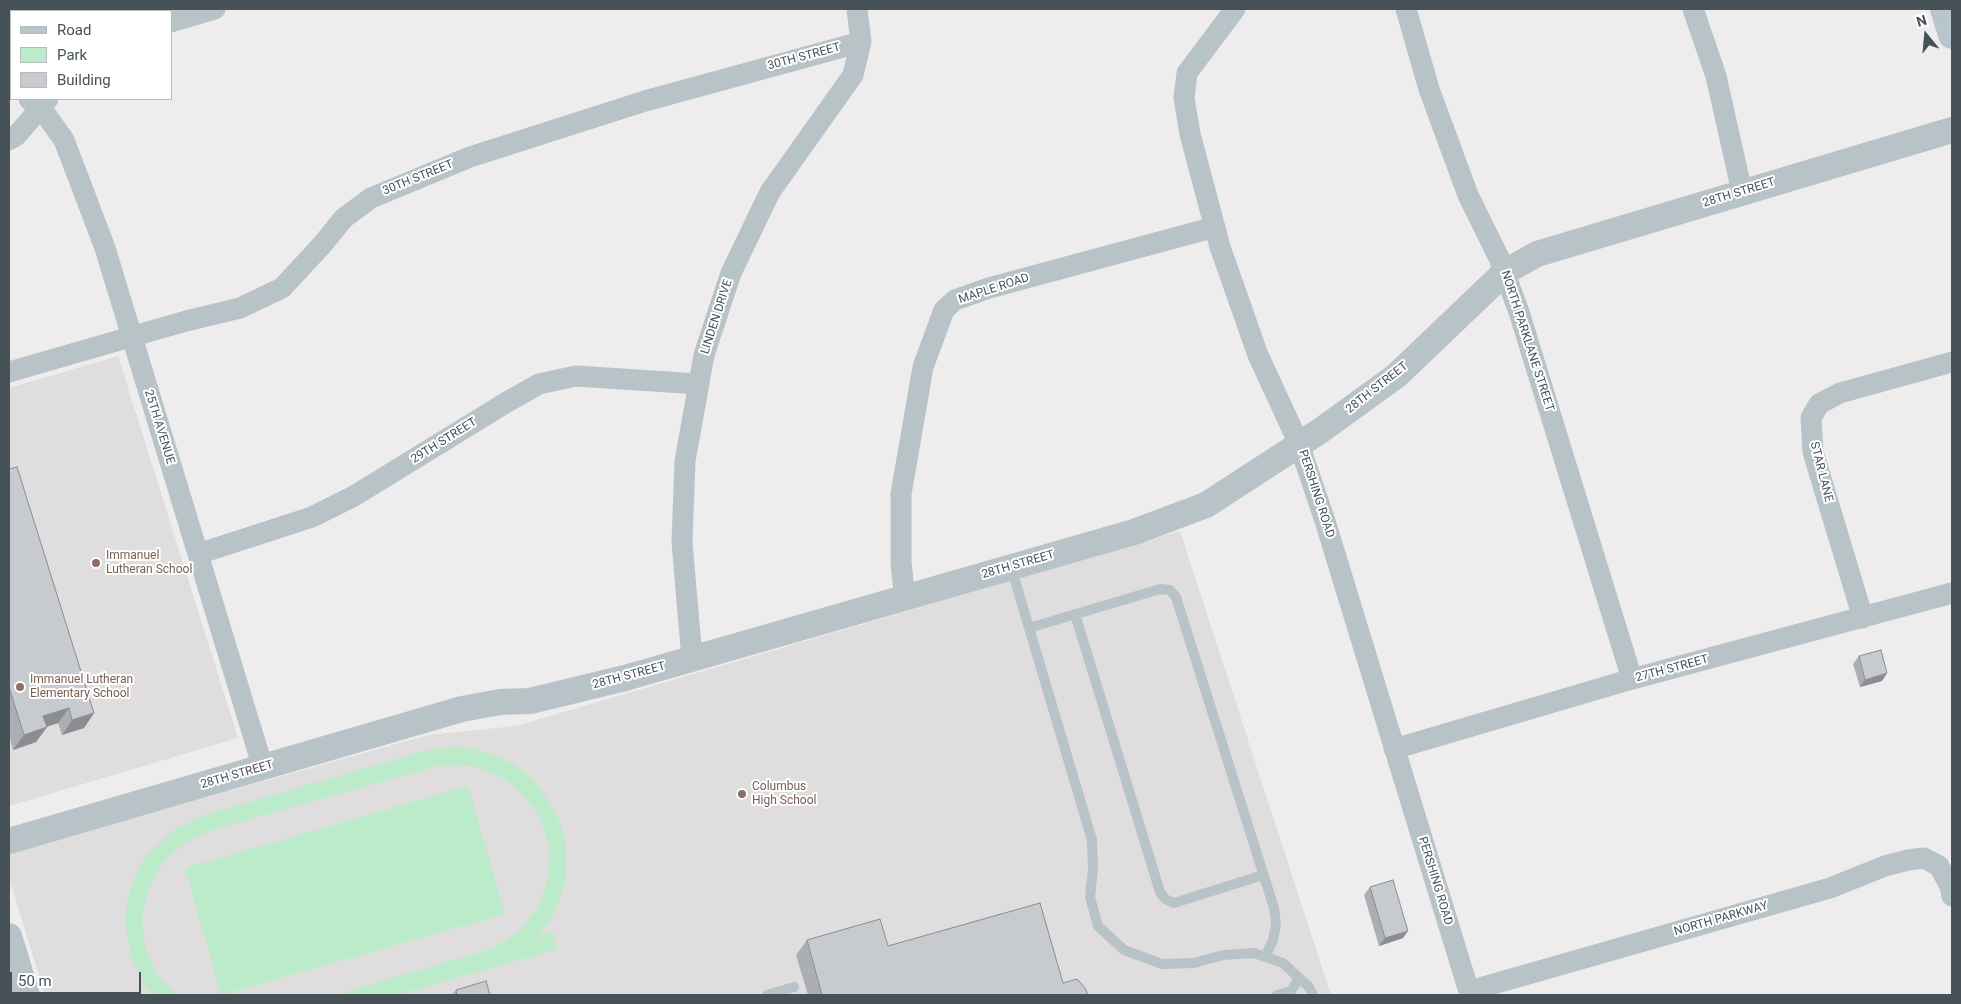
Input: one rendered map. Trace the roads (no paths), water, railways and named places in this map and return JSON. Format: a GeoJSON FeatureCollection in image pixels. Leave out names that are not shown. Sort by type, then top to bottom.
{"type":"FeatureCollection","features":[{"type":"Feature","properties":{"kind":"main road"},"geometry":{"type":"LineString","coordinates":[[1944,9],[1952,35]]}},
{"type":"Feature","properties":{"kind":"street"},"geometry":{"type":"LineString","coordinates":[[172,22],[215,9]]}},
{"type":"Feature","properties":{"kind":"street","name":"LINDEN DRIVE"},"geometry":{"type":"LineString","coordinates":[[692,659],[682,542],[685,461],[704,355],[731,273],[770,192],[853,75],[861,42],[857,9]]}},
{"type":"Feature","properties":{"kind":"street","name":"PERSHING ROAD"},"geometry":{"type":"LineString","coordinates":[[1235,9],[1187,73],[1184,98],[1190,134],[1215,227],[1258,355],[1300,444],[1470,993]]}},
{"type":"Feature","properties":{"kind":"street","name":"NORTH PARKLANE STREET"},"geometry":{"type":"LineString","coordinates":[[1406,9],[1429,89],[1468,195],[1504,272],[1520,312],[1632,679]]}},
{"type":"Feature","properties":{"kind":"street"},"geometry":{"type":"LineString","coordinates":[[1693,9],[1716,76],[1742,192]]}},
{"type":"Feature","properties":{"kind":"street","name":"30TH STREET"},"geometry":{"type":"LineString","coordinates":[[9,372],[240,308],[282,288],[344,218],[371,198],[461,161],[644,101],[861,42]]}},
{"type":"Feature","properties":{"kind":"street"},"geometry":{"type":"LineString","coordinates":[[9,140],[16,136],[39,102]]}},
{"type":"Feature","properties":{"kind":"street","name":"25TH AVENUE"},"geometry":{"type":"LineString","coordinates":[[39,102],[64,140],[105,248],[263,768]]}},
{"type":"Feature","properties":{"kind":"street","name":"28TH STREET"},"geometry":{"type":"LineString","coordinates":[[9,841],[462,709],[500,702],[530,701],[625,678],[1134,532],[1206,505],[1300,444],[1396,376],[1504,272],[1537,254],[1952,130]]}},
{"type":"Feature","properties":{"kind":"street","name":"MAPLE ROAD"},"geometry":{"type":"LineString","coordinates":[[905,599],[901,564],[901,494],[923,367],[944,310],[955,300],[989,288],[1215,227]]}},
{"type":"Feature","properties":{"kind":"street","name":"STAR LANE"},"geometry":{"type":"LineString","coordinates":[[1863,618],[1814,452],[1811,418],[1819,404],[1840,393],[1952,362]]}},
{"type":"Feature","properties":{"kind":"street","name":"29TH STREET"},"geometry":{"type":"LineString","coordinates":[[198,554],[312,517],[354,496],[539,384],[576,376],[699,384]]}},
{"type":"Feature","properties":{"kind":"street","name":"27TH STREET"},"geometry":{"type":"LineString","coordinates":[[1394,749],[1632,679],[1952,593]]}},
{"type":"Feature","properties":{"kind":"street","name":"NORTH PARKWAY"},"geometry":{"type":"LineString","coordinates":[[1470,993],[1830,888],[1885,866],[1908,860],[1924,858],[1938,866],[1950,886],[1952,896]]}},
{"type":"Feature","properties":{"kind":"street"},"geometry":{"type":"LineString","coordinates":[[9,936],[27,995]]}},
{"type":"Feature","properties":{"kind":"lane"},"geometry":{"type":"LineString","coordinates":[[1011,567],[1092,840],[1093,869],[1090,897],[1098,926],[1124,950],[1162,964],[1194,963],[1224,955],[1254,953],[1283,964],[1309,987],[1313,995]]}},
{"type":"Feature","properties":{"kind":"lane"},"geometry":{"type":"LineString","coordinates":[[1030,628],[1160,589],[1170,590],[1176,597],[1274,908],[1276,924],[1273,940],[1265,957]]}},
{"type":"Feature","properties":{"kind":"lane"},"geometry":{"type":"LineString","coordinates":[[1075,614],[1160,892],[1165,900],[1174,903],[1263,875]]}},
{"type":"Feature","properties":{"kind":"lane"},"geometry":{"type":"LineString","coordinates":[[1277,995],[1291,991],[1299,978]]}},
{"type":"Feature","properties":{"kind":"lane"},"geometry":{"type":"LineString","coordinates":[[766,995],[794,987]]}},
{"type":"Feature","properties":{"kind":"place","name":"Immanuel Lutheran School"},"geometry":{"type":"Point","coordinates":[96,563]}},
{"type":"Feature","properties":{"kind":"place","name":"Immanuel Lutheran Elementary School"},"geometry":{"type":"Point","coordinates":[20,687]}},
{"type":"Feature","properties":{"kind":"place","name":"Columbus High School"},"geometry":{"type":"Point","coordinates":[742,794]}}]}
